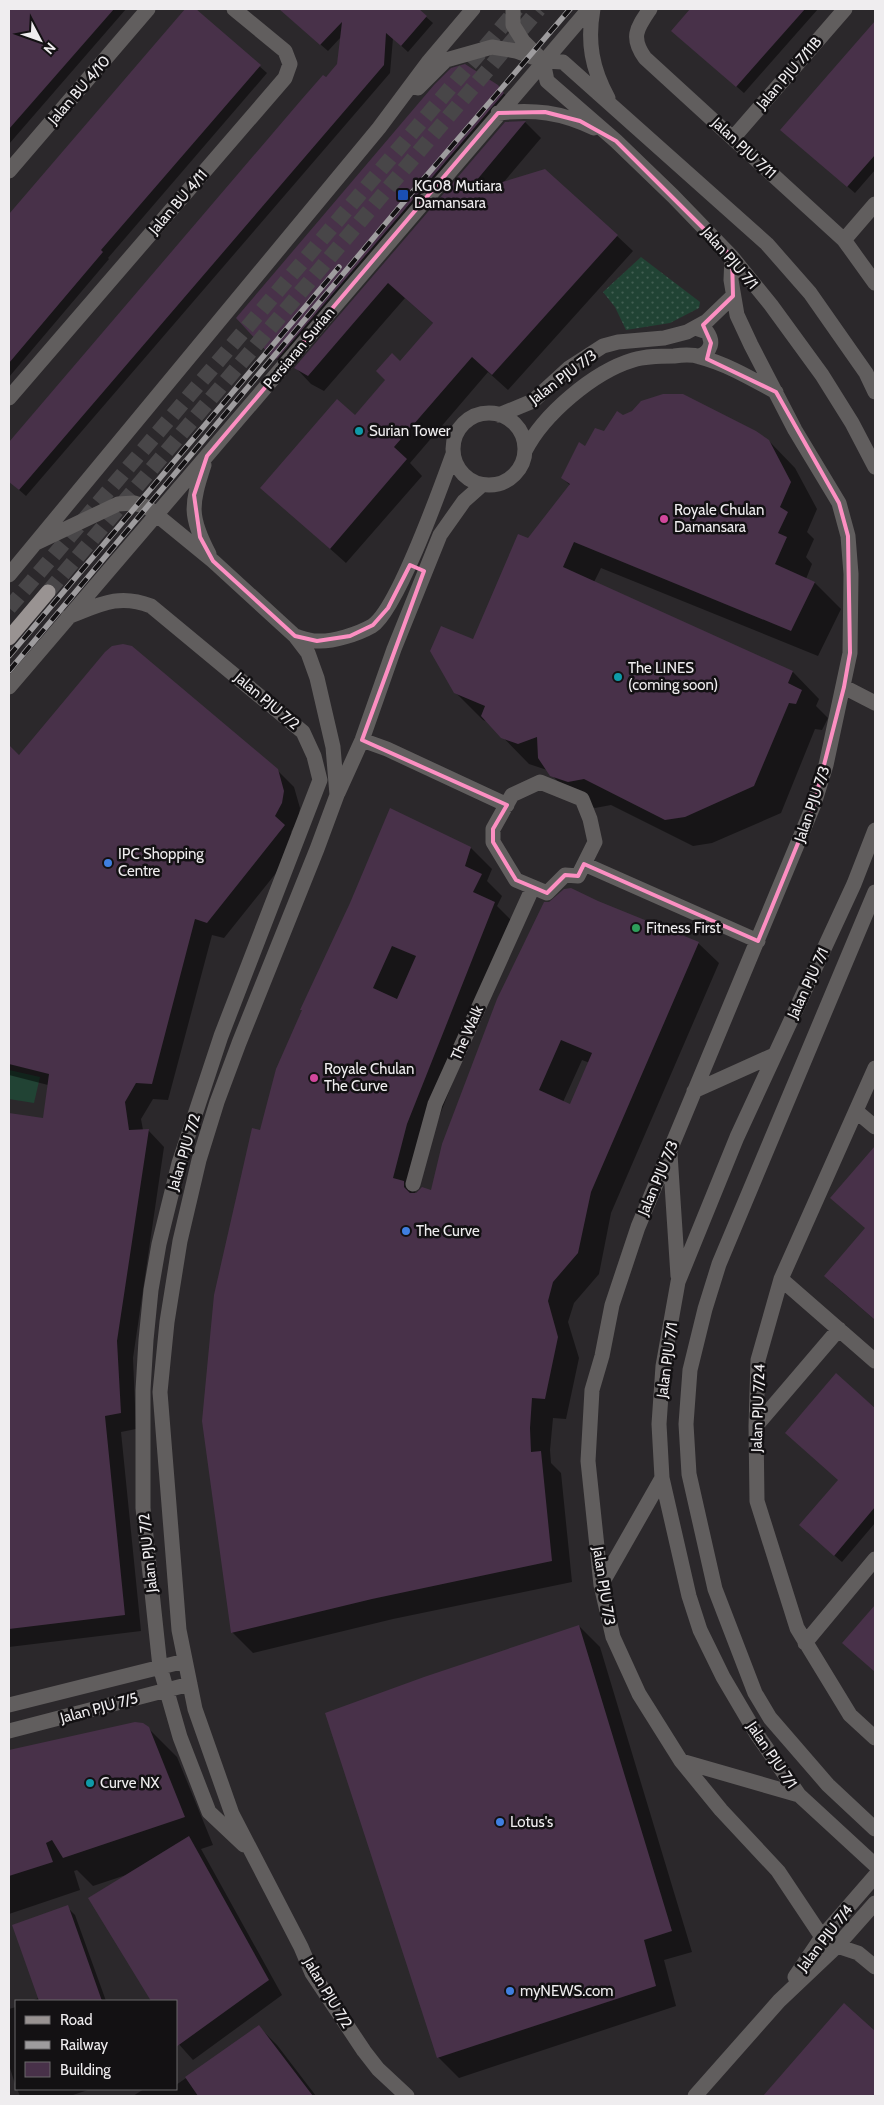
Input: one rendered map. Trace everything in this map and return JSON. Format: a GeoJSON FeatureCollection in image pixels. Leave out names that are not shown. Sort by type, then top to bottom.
{"type":"FeatureCollection","features":[{"type":"Feature","properties":{"kind":"main road"},"geometry":{"type":"LineString","coordinates":[[9,638],[48,592]]}},
{"type":"Feature","properties":{"kind":"street","name":"Jalan BU 4/10"},"geometry":{"type":"LineString","coordinates":[[9,171],[148,9]]}},
{"type":"Feature","properties":{"kind":"street","name":"Jalan BU 4/11"},"geometry":{"type":"LineString","coordinates":[[9,398],[285,78],[290,64],[285,51],[234,9]]}},
{"type":"Feature","properties":{"kind":"street"},"geometry":{"type":"LineString","coordinates":[[9,575],[378,128],[429,61],[473,9]]}},
{"type":"Feature","properties":{"kind":"street"},"geometry":{"type":"LineString","coordinates":[[513,9],[513,25],[523,40],[543,61]]}},
{"type":"Feature","properties":{"kind":"street","name":"Persiaran Surian"},"geometry":{"type":"LineString","coordinates":[[9,687],[498,112],[589,9]]}},
{"type":"Feature","properties":{"kind":"street"},"geometry":{"type":"LineString","coordinates":[[593,9],[590,45],[594,64],[600,83],[609,100],[621,115]]}},
{"type":"Feature","properties":{"kind":"street","name":"Jalan PJU 7/11"},"geometry":{"type":"LineString","coordinates":[[650,9],[640,23],[635,37],[638,48],[645,58],[844,240],[875,283]]}},
{"type":"Feature","properties":{"kind":"street","name":"Jalan PJU 7/11B"},"geometry":{"type":"LineString","coordinates":[[733,138],[845,9]]}},
{"type":"Feature","properties":{"kind":"street"},"geometry":{"type":"LineString","coordinates":[[378,128],[446,60],[492,47],[516,51],[543,61]]}},
{"type":"Feature","properties":{"kind":"street","name":"Jalan PJU 7/1"},"geometry":{"type":"LineString","coordinates":[[875,392],[866,373],[810,293],[767,244],[563,62],[543,61],[547,81],[616,141],[732,257],[771,305],[822,375],[852,423],[875,467]]}},
{"type":"Feature","properties":{"kind":"street"},"geometry":{"type":"LineString","coordinates":[[498,112],[526,110],[563,116],[580,121],[616,141]]}},
{"type":"Feature","properties":{"kind":"street"},"geometry":{"type":"LineString","coordinates":[[844,240],[875,204]]}},
{"type":"Feature","properties":{"kind":"street","name":"Jalan PJU 7/3"},"geometry":{"type":"LineString","coordinates":[[732,257],[733,296],[737,315],[795,430],[839,504],[848,536],[851,574],[850,653],[826,765],[814,804],[638,1227],[612,1305],[602,1356],[592,1390],[588,1461],[601,1585],[613,1637],[639,1694],[681,1760],[722,1810],[778,1871],[822,1937]]}},
{"type":"Feature","properties":{"kind":"street","name":"Jalan PJU 7/3"},"geometry":{"type":"LineString","coordinates":[[499,415],[533,401],[569,368],[608,344],[664,338],[695,328],[707,321],[733,296]]}},
{"type":"Feature","properties":{"kind":"street"},"geometry":{"type":"LineString","coordinates":[[695,328],[707,332],[711,343],[710,349],[700,356]]}},
{"type":"Feature","properties":{"kind":"street","name":"Jalan PJU 7/3"},"geometry":{"type":"LineString","coordinates":[[525,451],[532,438],[579,389],[630,361],[642,358],[684,355],[700,356],[751,378],[776,392]]}},
{"type":"Feature","properties":{"kind":"street"},"geometry":{"type":"LineString","coordinates":[[295,636],[317,641],[350,636],[373,625],[388,608],[437,498],[453,454],[456,436],[466,422],[476,416],[487,413],[499,415],[510,420],[518,428],[524,439],[525,451],[522,463],[511,478],[494,485],[482,485],[471,482],[456,465],[453,454]]}},
{"type":"Feature","properties":{"kind":"street"},"geometry":{"type":"LineString","coordinates":[[207,456],[194,495],[194,511],[200,537],[213,561]]}},
{"type":"Feature","properties":{"kind":"street"},"geometry":{"type":"LineString","coordinates":[[338,795],[362,740],[400,632],[440,534],[464,502],[482,485]]}},
{"type":"Feature","properties":{"kind":"street","name":"Jalan PJU 7/2"},"geometry":{"type":"LineString","coordinates":[[36,543],[118,504],[134,503],[158,514],[295,636],[308,653],[317,678],[334,747],[338,795],[246,1025],[217,1102],[197,1169],[179,1250],[166,1322],[160,1392],[179,1630],[195,1709],[208,1749],[232,1814],[301,1947],[312,1973],[364,2051],[378,2069],[407,2096]]}},
{"type":"Feature","properties":{"kind":"street","name":"Jalan PJU 7/2"},"geometry":{"type":"LineString","coordinates":[[68,616],[113,600],[135,600],[151,606],[303,732],[314,756],[320,780],[221,1036],[179,1163],[159,1244],[152,1290],[143,1390],[143,1508],[160,1667],[180,1737],[209,1812],[252,1852]]}},
{"type":"Feature","properties":{"kind":"street"},"geometry":{"type":"LineString","coordinates":[[844,687],[875,703]]}},
{"type":"Feature","properties":{"kind":"street"},"geometry":{"type":"LineString","coordinates":[[362,740],[387,749],[507,805]]}},
{"type":"Feature","properties":{"kind":"street"},"geometry":{"type":"LineString","coordinates":[[540,782],[582,799],[595,842],[578,876],[565,875],[547,893],[516,880],[493,842],[493,829],[507,805],[512,796],[540,782]]}},
{"type":"Feature","properties":{"kind":"street","name":"Jalan PJU 7/1"},"geometry":{"type":"LineString","coordinates":[[875,830],[854,884],[737,1137],[678,1282],[662,1385],[659,1424],[662,1478],[689,1596],[700,1630],[723,1678],[756,1733],[799,1795],[875,1865]]}},
{"type":"Feature","properties":{"kind":"street"},"geometry":{"type":"LineString","coordinates":[[584,864],[758,941]]}},
{"type":"Feature","properties":{"kind":"street","name":"The Walk"},"geometry":{"type":"LineString","coordinates":[[414,1184],[435,1104],[533,887]]}},
{"type":"Feature","properties":{"kind":"street","name":"Jalan PJU 7/1"},"geometry":{"type":"LineString","coordinates":[[875,892],[719,1264],[705,1309],[690,1370],[686,1424],[689,1474],[715,1589],[755,1693],[770,1718],[807,1764],[868,1817],[875,1829]]}},
{"type":"Feature","properties":{"kind":"street"},"geometry":{"type":"LineString","coordinates":[[694,1092],[774,1055]]}},
{"type":"Feature","properties":{"kind":"street","name":"Jalan PJU 7/24"},"geometry":{"type":"LineString","coordinates":[[875,1068],[781,1278],[758,1360],[756,1426],[757,1501],[796,1628],[850,1715],[875,1738]]}},
{"type":"Feature","properties":{"kind":"street"},"geometry":{"type":"LineString","coordinates":[[856,1111],[875,1127]]}},
{"type":"Feature","properties":{"kind":"street"},"geometry":{"type":"LineString","coordinates":[[670,1150],[678,1282]]}},
{"type":"Feature","properties":{"kind":"street"},"geometry":{"type":"LineString","coordinates":[[781,1278],[875,1361]]}},
{"type":"Feature","properties":{"kind":"street"},"geometry":{"type":"LineString","coordinates":[[756,1426],[839,1329]]}},
{"type":"Feature","properties":{"kind":"street"},"geometry":{"type":"LineString","coordinates":[[601,1585],[662,1478]]}},
{"type":"Feature","properties":{"kind":"street"},"geometry":{"type":"LineString","coordinates":[[805,1643],[875,1559]]}},
{"type":"Feature","properties":{"kind":"street","name":"Jalan PJU 7/5"},"geometry":{"type":"LineString","coordinates":[[9,1705],[185,1661]]}},
{"type":"Feature","properties":{"kind":"street","name":"Jalan PJU 7/5"},"geometry":{"type":"LineString","coordinates":[[9,1731],[190,1684]]}},
{"type":"Feature","properties":{"kind":"street"},"geometry":{"type":"LineString","coordinates":[[681,1760],[799,1795]]}},
{"type":"Feature","properties":{"kind":"street","name":"Jalan PJU 7/4"},"geometry":{"type":"LineString","coordinates":[[779,2001],[822,1937],[875,1876]]}},
{"type":"Feature","properties":{"kind":"street","name":"Jalan PJU 7/4"},"geometry":{"type":"LineString","coordinates":[[695,2096],[779,2001],[837,1946],[875,1903]]}},
{"type":"Feature","properties":{"kind":"street"},"geometry":{"type":"LineString","coordinates":[[837,1946],[858,1953],[875,1967]]}},
{"type":"Feature","properties":{"kind":"highlighted area"},"geometry":{"type":"Polygon","coordinates":[[[545,112],[580,121],[616,141],[732,257],[733,296],[703,325],[711,343],[707,359],[776,392],[839,503],[848,536],[850,653],[844,687],[814,804],[758,941],[584,864],[578,876],[565,875],[547,893],[516,880],[493,842],[493,829],[507,805],[362,740],[424,571],[410,565],[388,608],[373,625],[350,636],[317,641],[295,636],[213,561],[200,537],[194,495],[207,456],[498,113],[545,112]]]}},
{"type":"Feature","properties":{"kind":"green space"},"geometry":{"type":"Polygon","coordinates":[[[641,257],[700,302],[699,308],[670,323],[626,330],[615,307],[603,292],[641,257]]]}},
{"type":"Feature","properties":{"kind":"green space"},"geometry":{"type":"Polygon","coordinates":[[[9,1070],[40,1077],[34,1103],[9,1099],[9,1070]]]}},
{"type":"Feature","properties":{"kind":"building"},"geometry":{"type":"Polygon","coordinates":[[[9,9],[114,9],[9,129],[9,9]]]}},
{"type":"Feature","properties":{"kind":"building"},"geometry":{"type":"Polygon","coordinates":[[[185,9],[196,9],[261,65],[101,250],[103,252],[9,363],[9,214],[185,9]]]}},
{"type":"Feature","properties":{"kind":"building"},"geometry":{"type":"Polygon","coordinates":[[[279,9],[419,9],[427,16],[401,46],[386,33],[384,65],[19,490],[9,482],[9,442],[302,99],[323,75],[326,77],[337,64],[342,22],[320,45],[279,9]]]}},
{"type":"Feature","properties":{"kind":"building"},"geometry":{"type":"Polygon","coordinates":[[[690,9],[805,9],[736,87],[671,31],[690,9]]]}},
{"type":"Feature","properties":{"kind":"building"},"geometry":{"type":"Polygon","coordinates":[[[875,21],[875,155],[847,187],[780,130],[875,21]]]}},
{"type":"Feature","properties":{"kind":"building","name":"KG08 Mutiara Damansara"},"geometry":{"type":"Polygon","coordinates":[[[465,64],[498,85],[504,93],[277,359],[270,355],[236,318],[434,85],[451,68],[465,64]]]}},
{"type":"Feature","properties":{"kind":"building"},"geometry":{"type":"Polygon","coordinates":[[[526,121],[466,193],[545,169],[618,235],[492,375],[472,357],[394,447],[407,459],[330,549],[260,488],[337,399],[355,415],[385,380],[376,371],[392,353],[400,361],[433,323],[388,283],[308,376],[294,368],[505,122],[526,121]]]}},
{"type":"Feature","properties":{"kind":"building","name":"The LINES (coming soon)"},"geometry":{"type":"Polygon","coordinates":[[[663,394],[683,394],[756,431],[769,440],[791,482],[780,507],[788,512],[778,533],[787,537],[775,564],[815,582],[791,631],[574,542],[563,567],[793,671],[788,683],[802,690],[796,704],[789,703],[754,786],[685,817],[665,820],[584,779],[568,782],[550,776],[538,758],[537,737],[518,744],[501,738],[481,716],[485,706],[454,693],[430,651],[441,626],[473,639],[518,534],[528,538],[570,484],[561,478],[579,442],[585,446],[595,428],[604,431],[617,411],[623,415],[632,411],[641,401],[663,394]]]}},
{"type":"Feature","properties":{"kind":"building"},"geometry":{"type":"Polygon","coordinates":[[[123,644],[132,646],[278,769],[284,791],[282,803],[275,816],[285,825],[207,923],[195,919],[152,1084],[136,1083],[125,1102],[129,1130],[149,1129],[117,1341],[121,1413],[105,1416],[125,1615],[9,1629],[9,1113],[43,1118],[49,1074],[9,1064],[9,745],[19,755],[105,652],[112,646],[123,644]]]}},
{"type":"Feature","properties":{"kind":"building","name":"The Curve"},"geometry":{"type":"Polygon","coordinates":[[[390,808],[471,847],[465,866],[482,874],[473,892],[495,902],[407,1124],[393,1178],[404,1181],[404,1187],[410,1193],[416,1193],[422,1187],[431,1190],[442,1144],[497,999],[544,902],[549,902],[564,889],[571,888],[699,942],[591,1192],[578,1253],[553,1282],[548,1301],[558,1337],[545,1399],[532,1398],[530,1428],[531,1452],[541,1451],[552,1561],[372,1599],[231,1633],[202,1421],[214,1295],[252,1128],[260,1130],[276,1069],[302,1010],[300,1010],[350,903],[390,808]],[[392,946],[373,988],[397,999],[416,956],[392,946]],[[561,1040],[539,1090],[570,1104],[592,1053],[561,1040]]]}},
{"type":"Feature","properties":{"kind":"building"},"geometry":{"type":"Polygon","coordinates":[[[875,1146],[875,1320],[824,1276],[865,1228],[830,1198],[875,1146]]]}},
{"type":"Feature","properties":{"kind":"building"},"geometry":{"type":"Polygon","coordinates":[[[836,1373],[875,1408],[875,1507],[834,1556],[799,1525],[838,1480],[785,1433],[836,1373]]]}},
{"type":"Feature","properties":{"kind":"building"},"geometry":{"type":"Polygon","coordinates":[[[875,1605],[875,1672],[842,1643],[875,1605]]]}},
{"type":"Feature","properties":{"kind":"building","name":"Lotus's"},"geometry":{"type":"Polygon","coordinates":[[[579,1625],[672,1931],[644,1940],[656,1986],[437,2058],[325,1713],[424,1677],[579,1625]]]}},
{"type":"Feature","properties":{"kind":"building","name":"Curve NX"},"geometry":{"type":"Polygon","coordinates":[[[135,1722],[143,1723],[149,1727],[185,1817],[63,1858],[52,1840],[46,1843],[53,1862],[9,1876],[9,1750],[135,1722]]]}},
{"type":"Feature","properties":{"kind":"building"},"geometry":{"type":"Polygon","coordinates":[[[189,1836],[269,1980],[178,2046],[178,2000],[150,2000],[88,1898],[189,1836]]]}},
{"type":"Feature","properties":{"kind":"building"},"geometry":{"type":"Polygon","coordinates":[[[68,1905],[102,2000],[39,2000],[12,1925],[68,1905]]]}},
{"type":"Feature","properties":{"kind":"building"},"geometry":{"type":"Polygon","coordinates":[[[844,2003],[875,2031],[875,2096],[763,2096],[844,2003]]]}},
{"type":"Feature","properties":{"kind":"building"},"geometry":{"type":"Polygon","coordinates":[[[259,2025],[313,2096],[198,2096],[185,2077],[259,2025]]]}},
{"type":"Feature","properties":{"kind":"tunnel"},"geometry":{"type":"LineString","coordinates":[[9,608],[517,9]]}},
{"type":"Feature","properties":{"kind":"tunnel"},"geometry":{"type":"LineString","coordinates":[[48,592],[539,9]]}},
{"type":"Feature","properties":{"kind":"railway"},"geometry":{"type":"LineString","coordinates":[[9,671],[402,204],[570,9]]}},
{"type":"Feature","properties":{"kind":"railway"},"geometry":{"type":"LineString","coordinates":[[9,656],[339,267]]}},
{"type":"Feature","properties":{"kind":"place","name":"KG08 Mutiara Damansara"},"geometry":{"type":"Point","coordinates":[403,195]}},
{"type":"Feature","properties":{"kind":"place","name":"Surian Tower"},"geometry":{"type":"Point","coordinates":[359,431]}},
{"type":"Feature","properties":{"kind":"place","name":"Royale Chulan Damansara"},"geometry":{"type":"Point","coordinates":[664,519]}},
{"type":"Feature","properties":{"kind":"place","name":"The LINES (coming soon)"},"geometry":{"type":"Point","coordinates":[618,677]}},
{"type":"Feature","properties":{"kind":"place","name":"IPC Shopping Centre"},"geometry":{"type":"Point","coordinates":[108,863]}},
{"type":"Feature","properties":{"kind":"place","name":"Fitness First"},"geometry":{"type":"Point","coordinates":[636,928]}},
{"type":"Feature","properties":{"kind":"place","name":"Royale Chulan The Curve"},"geometry":{"type":"Point","coordinates":[314,1078]}},
{"type":"Feature","properties":{"kind":"place","name":"The Curve"},"geometry":{"type":"Point","coordinates":[406,1231]}},
{"type":"Feature","properties":{"kind":"place","name":"Curve NX"},"geometry":{"type":"Point","coordinates":[90,1783]}},
{"type":"Feature","properties":{"kind":"place","name":"Lotus's"},"geometry":{"type":"Point","coordinates":[500,1822]}},
{"type":"Feature","properties":{"kind":"place","name":"myNEWS.com"},"geometry":{"type":"Point","coordinates":[510,1991]}}]}
